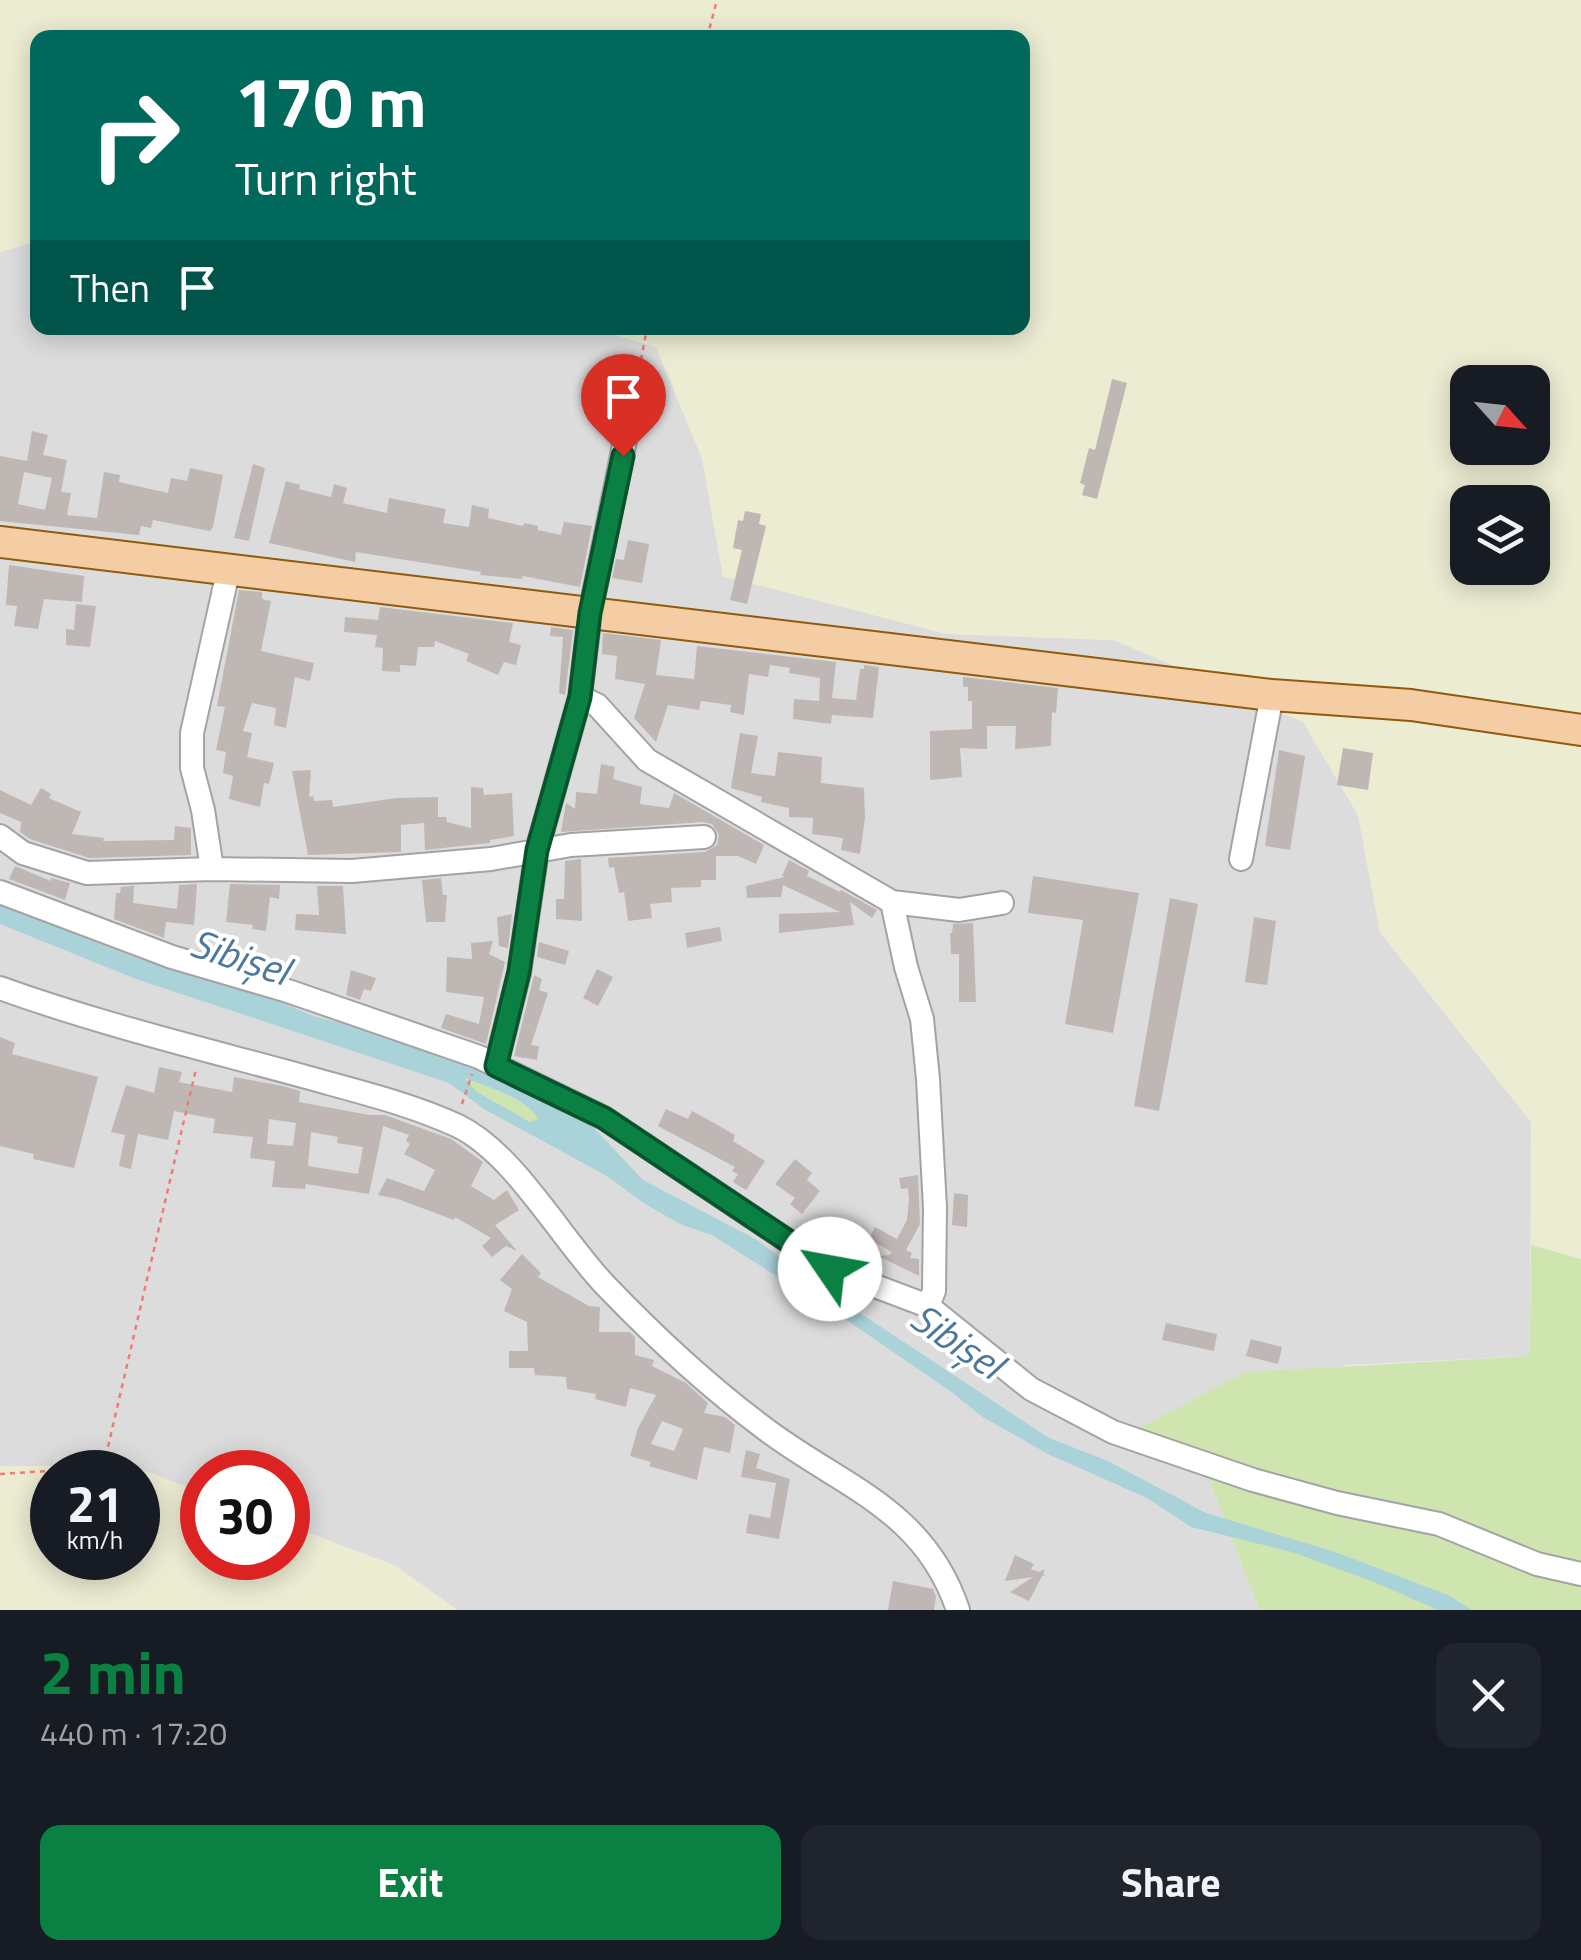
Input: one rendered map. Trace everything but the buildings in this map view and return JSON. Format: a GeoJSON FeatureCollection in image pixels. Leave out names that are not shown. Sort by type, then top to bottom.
{"type":"FeatureCollection","features":[{"type":"Feature","properties":{"kind":"main road"},"geometry":{"type":"LineString","coordinates":[[0,542],[1272,695],[1411,705],[1581,730]]}},
{"type":"Feature","properties":{"kind":"street"},"geometry":{"type":"LineString","coordinates":[[486,1065],[519,972],[537,850],[580,697],[590,613],[637,381]]}},
{"type":"Feature","properties":{"kind":"street"},"geometry":{"type":"LineString","coordinates":[[212,869],[192,768],[192,733],[228,572]]}},
{"type":"Feature","properties":{"kind":"street"},"geometry":{"type":"LineString","coordinates":[[1241,859],[1272,695]]}},
{"type":"Feature","properties":{"kind":"street"},"geometry":{"type":"LineString","coordinates":[[580,697],[597,705],[646,760],[892,902],[960,910],[1002,903]]}},
{"type":"Feature","properties":{"kind":"street"},"geometry":{"type":"LineString","coordinates":[[0,836],[23,854],[87,873],[212,869],[352,871],[491,859],[571,845],[704,836]]}},
{"type":"Feature","properties":{"kind":"street"},"geometry":{"type":"LineString","coordinates":[[0,892],[172,957],[288,991],[479,1056],[486,1065],[618,1127],[830,1269],[928,1306],[1031,1389],[1113,1432],[1253,1480],[1439,1524],[1538,1564],[1581,1574]]}},
{"type":"Feature","properties":{"kind":"street"},"geometry":{"type":"LineString","coordinates":[[892,902],[922,1019],[926,1059],[935,1208],[934,1291],[928,1306]]}},
{"type":"Feature","properties":{"kind":"street"},"geometry":{"type":"LineString","coordinates":[[0,988],[77,1014],[358,1092],[454,1124],[472,1134],[510,1166],[580,1258],[614,1294],[720,1395],[768,1432],[886,1507],[938,1565],[958,1610]]}},
{"type":"Feature","properties":{"kind":"path"},"geometry":{"type":"LineString","coordinates":[[709,30],[717,0]]}},
{"type":"Feature","properties":{"kind":"path"},"geometry":{"type":"LineString","coordinates":[[637,381],[647,335]]}},
{"type":"Feature","properties":{"kind":"path"},"geometry":{"type":"LineString","coordinates":[[0,1474],[94,1468],[107,1452],[201,1048]]}},
{"type":"Feature","properties":{"kind":"path"},"geometry":{"type":"LineString","coordinates":[[462,1104],[486,1065]]}},
{"type":"Feature","properties":{"kind":"shaded area"},"geometry":{"type":"Polygon","coordinates":[[[30,243],[30,335],[616,335],[656,347],[702,458],[723,576],[947,634],[1114,640],[1303,722],[1358,815],[1380,932],[1531,1122],[1530,1356],[1348,1365],[1128,1435],[1209,1479],[1259,1610],[457,1610],[396,1566],[310,1533],[310,1450],[180,1450],[180,1485],[160,1477],[160,1450],[30,1450],[30,1466],[0,1466],[0,252],[30,243]]]}},
{"type":"Feature","properties":{"kind":"green space"},"geometry":{"type":"Polygon","coordinates":[[[0,0],[1581,0],[1581,1259],[1531,1245],[1531,1122],[1380,932],[1358,815],[1303,722],[1114,640],[947,634],[723,576],[702,458],[656,347],[616,335],[1030,335],[1030,30],[30,30],[30,243],[0,252],[0,0]]]}},
{"type":"Feature","properties":{"kind":"green space"},"geometry":{"type":"Polygon","coordinates":[[[462,1077],[515,1099],[539,1119],[531,1122],[477,1092],[462,1077]]]}},
{"type":"Feature","properties":{"kind":"green space"},"geometry":{"type":"Polygon","coordinates":[[[1531,1245],[1581,1259],[1581,1610],[1259,1610],[1209,1479],[1127,1434],[1246,1372],[1530,1356],[1531,1245]]]}},
{"type":"Feature","properties":{"kind":"green space"},"geometry":{"type":"Polygon","coordinates":[[[0,1466],[30,1466],[30,1580],[160,1580],[160,1477],[180,1485],[180,1580],[310,1580],[310,1533],[396,1566],[457,1610],[0,1610],[0,1466]]]}},
{"type":"Feature","properties":{"kind":"water"},"geometry":{"type":"Polygon","coordinates":[[[0,904],[133,957],[274,999],[313,1016],[380,1033],[503,1079],[569,1111],[594,1128],[643,1180],[757,1240],[822,1288],[1049,1438],[1108,1461],[1206,1513],[1335,1552],[1448,1595],[1472,1610],[1438,1610],[1292,1552],[1191,1527],[1147,1498],[1048,1454],[981,1416],[800,1288],[712,1235],[682,1225],[645,1204],[607,1176],[484,1109],[449,1083],[136,979],[0,924],[0,904]],[[464,1078],[477,1092],[530,1122],[538,1119],[516,1099],[464,1078]]]}},
{"type":"Feature","properties":{"kind":"route"},"geometry":{"type":"LineString","coordinates":[[623,456],[590,613],[580,697],[537,850],[519,972],[496,1066],[604,1118],[830,1269]]}},
{"type":"Feature","properties":{"kind":"water label","name":"Sibișel"},"geometry":{"type":"Point","coordinates":[240,957]}},
{"type":"Feature","properties":{"kind":"water label","name":"Sibișel"},"geometry":{"type":"Point","coordinates":[957,1341]}}]}
